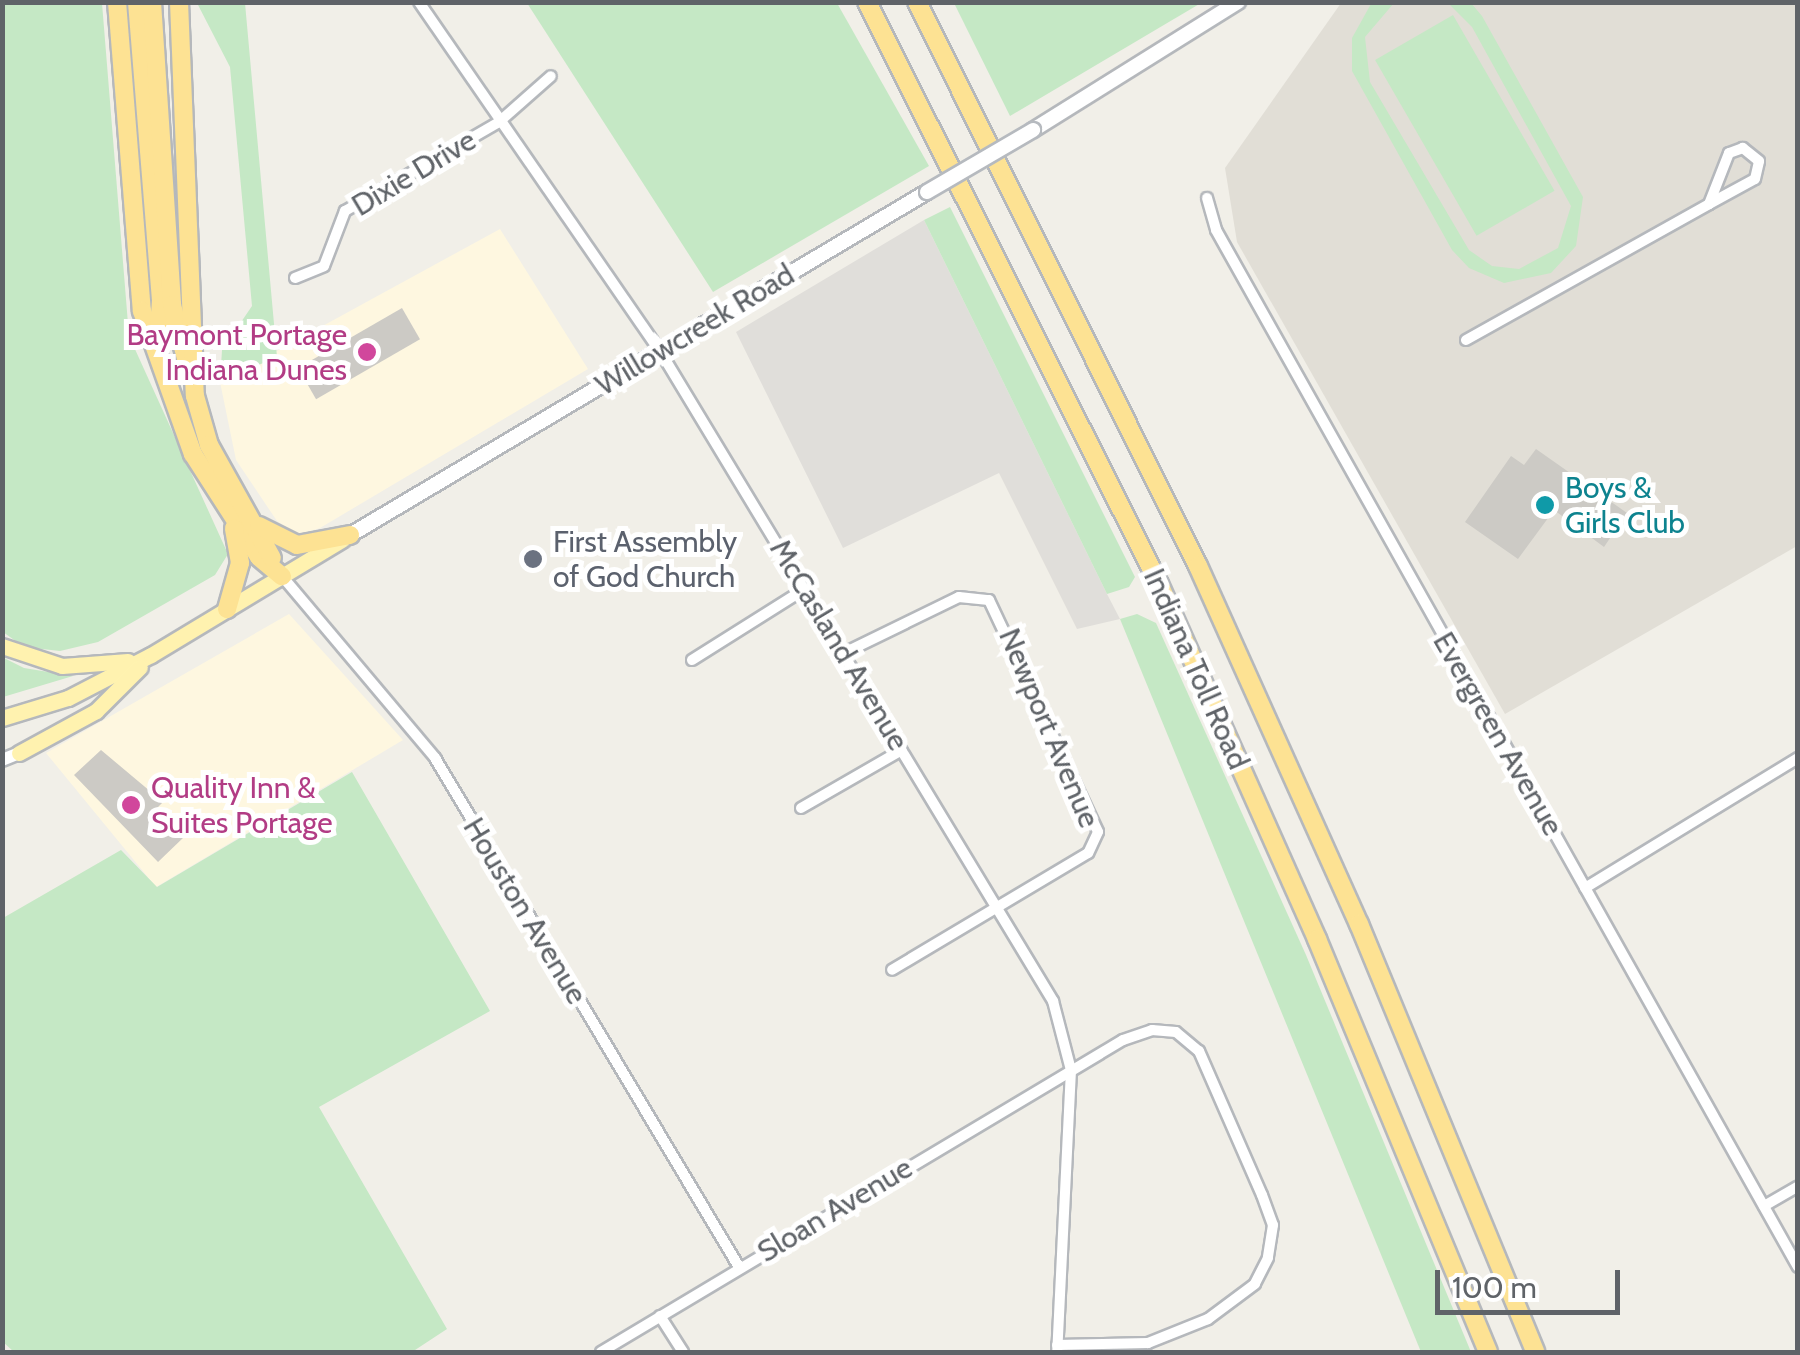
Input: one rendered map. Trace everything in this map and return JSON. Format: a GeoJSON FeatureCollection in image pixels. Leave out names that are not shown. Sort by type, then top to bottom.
{"type":"FeatureCollection","features":[{"type":"Feature","properties":{"kind":"highway"},"geometry":{"type":"LineString","coordinates":[[117,2],[136,256],[157,358],[180,427],[282,576]]}},
{"type":"Feature","properties":{"kind":"highway"},"geometry":{"type":"LineString","coordinates":[[137,2],[161,300],[157,358]]}},
{"type":"Feature","properties":{"kind":"highway"},"geometry":{"type":"LineString","coordinates":[[152,2],[172,305],[209,445],[235,508],[240,562],[227,609]]}},
{"type":"Feature","properties":{"kind":"highway"},"geometry":{"type":"LineString","coordinates":[[179,2],[195,396]]}},
{"type":"Feature","properties":{"kind":"highway"},"geometry":{"type":"LineString","coordinates":[[852,2],[900,64]]}},
{"type":"Feature","properties":{"kind":"highway","name":"Indiana Toll Road"},"geometry":{"type":"LineString","coordinates":[[867,2],[1159,584],[1318,939],[1488,1352]]}},
{"type":"Feature","properties":{"kind":"highway","name":"Indiana Toll Road"},"geometry":{"type":"LineString","coordinates":[[918,2],[1198,566],[1358,924],[1535,1352]]}},
{"type":"Feature","properties":{"kind":"highway"},"geometry":{"type":"LineString","coordinates":[[235,508],[288,543],[350,535]]}},
{"type":"Feature","properties":{"kind":"main road","name":"Willowcreek Road"},"geometry":{"type":"LineString","coordinates":[[151,655],[1033,130],[1238,2]]}},
{"type":"Feature","properties":{"kind":"main road"},"geometry":{"type":"LineString","coordinates":[[2,646],[62,666],[151,655]]}},
{"type":"Feature","properties":{"kind":"main road"},"geometry":{"type":"LineString","coordinates":[[2,718],[68,698],[151,655]]}},
{"type":"Feature","properties":{"kind":"main road"},"geometry":{"type":"LineString","coordinates":[[18,754],[96,711],[151,655]]}},
{"type":"Feature","properties":{"kind":"street","name":"McCasland Avenue"},"geometry":{"type":"LineString","coordinates":[[419,2],[660,350],[1053,1001],[1070,1070],[1057,1349]]}},
{"type":"Feature","properties":{"kind":"street","name":"Dixie Drive"},"geometry":{"type":"LineString","coordinates":[[296,278],[324,266],[344,211],[499,122],[551,76]]}},
{"type":"Feature","properties":{"kind":"street"},"geometry":{"type":"LineString","coordinates":[[1466,340],[1709,204],[1755,178],[1759,161],[1743,148],[1729,153],[1709,204]]}},
{"type":"Feature","properties":{"kind":"street","name":"Evergreen Avenue"},"geometry":{"type":"LineString","coordinates":[[1207,198],[1216,230],[1798,1267]]}},
{"type":"Feature","properties":{"kind":"street","name":"Houston Avenue"},"geometry":{"type":"LineString","coordinates":[[282,576],[435,758],[739,1267]]}},
{"type":"Feature","properties":{"kind":"street"},"geometry":{"type":"LineString","coordinates":[[692,660],[803,590]]}},
{"type":"Feature","properties":{"kind":"street","name":"Newport Avenue"},"geometry":{"type":"LineString","coordinates":[[842,654],[959,596],[978,596],[997,609],[1098,832],[1088,853],[892,970]]}},
{"type":"Feature","properties":{"kind":"street"},"geometry":{"type":"LineString","coordinates":[[801,808],[902,750]]}},
{"type":"Feature","properties":{"kind":"street"},"geometry":{"type":"LineString","coordinates":[[2,760],[18,754]]}},
{"type":"Feature","properties":{"kind":"street"},"geometry":{"type":"LineString","coordinates":[[1585,888],[1798,758]]}},
{"type":"Feature","properties":{"kind":"street","name":"Sloan Avenue"},"geometry":{"type":"LineString","coordinates":[[600,1352],[1138,1032],[1176,1032],[1193,1043],[1272,1225],[1254,1284],[1208,1319],[1148,1343],[1057,1349]]}},
{"type":"Feature","properties":{"kind":"street"},"geometry":{"type":"LineString","coordinates":[[1764,1206],[1798,1186]]}},
{"type":"Feature","properties":{"kind":"street"},"geometry":{"type":"LineString","coordinates":[[660,1316],[683,1352]]}},
{"type":"Feature","properties":{"kind":"shaded area"},"geometry":{"type":"Polygon","coordinates":[[[1341,3],[1797,3],[1797,546],[1505,714],[1237,242],[1225,168],[1341,3]]]}},
{"type":"Feature","properties":{"kind":"shaded area"},"geometry":{"type":"Polygon","coordinates":[[[924,220],[1120,619],[1077,629],[999,473],[843,548],[736,332],[924,220]]]}},
{"type":"Feature","properties":{"kind":"shaded area"},"geometry":{"type":"Polygon","coordinates":[[[500,229],[588,369],[320,528],[298,535],[277,521],[236,460],[220,382],[500,229]]]}},
{"type":"Feature","properties":{"kind":"shaded area"},"geometry":{"type":"Polygon","coordinates":[[[289,614],[403,740],[156,887],[46,753],[289,614]]]}},
{"type":"Feature","properties":{"kind":"green space"},"geometry":{"type":"Polygon","coordinates":[[[1372,2],[1394,3],[1365,37],[1370,82],[1469,250],[1492,266],[1519,269],[1558,248],[1571,206],[1472,27],[1448,3],[1471,3],[1482,16],[1583,197],[1576,246],[1551,273],[1504,283],[1469,268],[1452,250],[1352,71],[1352,38],[1372,2]]]}},
{"type":"Feature","properties":{"kind":"green space"},"geometry":{"type":"Polygon","coordinates":[[[3,3],[102,3],[129,336],[228,554],[215,575],[98,642],[60,651],[24,647],[3,632],[3,3]]]}},
{"type":"Feature","properties":{"kind":"green space"},"geometry":{"type":"Polygon","coordinates":[[[197,3],[245,3],[277,357],[220,382],[222,350],[252,306],[230,67],[197,3]]]}},
{"type":"Feature","properties":{"kind":"green space"},"geometry":{"type":"Polygon","coordinates":[[[527,3],[837,3],[929,166],[713,292],[527,3]]]}},
{"type":"Feature","properties":{"kind":"green space"},"geometry":{"type":"Polygon","coordinates":[[[954,3],[1201,3],[1010,116],[954,3]]]}},
{"type":"Feature","properties":{"kind":"green space"},"geometry":{"type":"Polygon","coordinates":[[[1453,15],[1554,191],[1477,236],[1375,60],[1453,15]]]}},
{"type":"Feature","properties":{"kind":"green space"},"geometry":{"type":"Polygon","coordinates":[[[950,207],[1135,577],[1129,587],[1107,594],[924,220],[950,207]]]}},
{"type":"Feature","properties":{"kind":"green space"},"geometry":{"type":"Polygon","coordinates":[[[1137,614],[1156,623],[1306,955],[1471,1352],[1421,1352],[1120,619],[1137,614]]]}},
{"type":"Feature","properties":{"kind":"green space"},"geometry":{"type":"Polygon","coordinates":[[[2,657],[24,668],[73,676],[3,697],[2,657]]]}},
{"type":"Feature","properties":{"kind":"green space"},"geometry":{"type":"Polygon","coordinates":[[[352,772],[490,1011],[319,1107],[447,1329],[412,1352],[14,1352],[2,1341],[3,918],[121,850],[157,887],[352,772]]]}},
{"type":"Feature","properties":{"kind":"building","name":"Baymont Portage Indiana Dunes"},"geometry":{"type":"Polygon","coordinates":[[[402,308],[420,339],[316,399],[298,368],[402,308]]]}},
{"type":"Feature","properties":{"kind":"building","name":"Boys & Girls Club"},"geometry":{"type":"Polygon","coordinates":[[[1536,449],[1627,513],[1604,547],[1554,510],[1518,559],[1465,522],[1511,456],[1524,465],[1536,449]]]}},
{"type":"Feature","properties":{"kind":"building","name":"Quality Inn & Suites Portage"},"geometry":{"type":"Polygon","coordinates":[[[101,750],[163,802],[156,809],[184,837],[158,862],[74,775],[101,750]]]}},
{"type":"Feature","properties":{"kind":"place","name":"Baymont Portage Indiana Dunes"},"geometry":{"type":"Point","coordinates":[367,352]}},
{"type":"Feature","properties":{"kind":"place","name":"Boys & Girls Club"},"geometry":{"type":"Point","coordinates":[1545,505]}},
{"type":"Feature","properties":{"kind":"place","name":"First Assembly of God Church"},"geometry":{"type":"Point","coordinates":[533,559]}},
{"type":"Feature","properties":{"kind":"place","name":"Quality Inn & Suites Portage"},"geometry":{"type":"Point","coordinates":[131,805]}}]}
